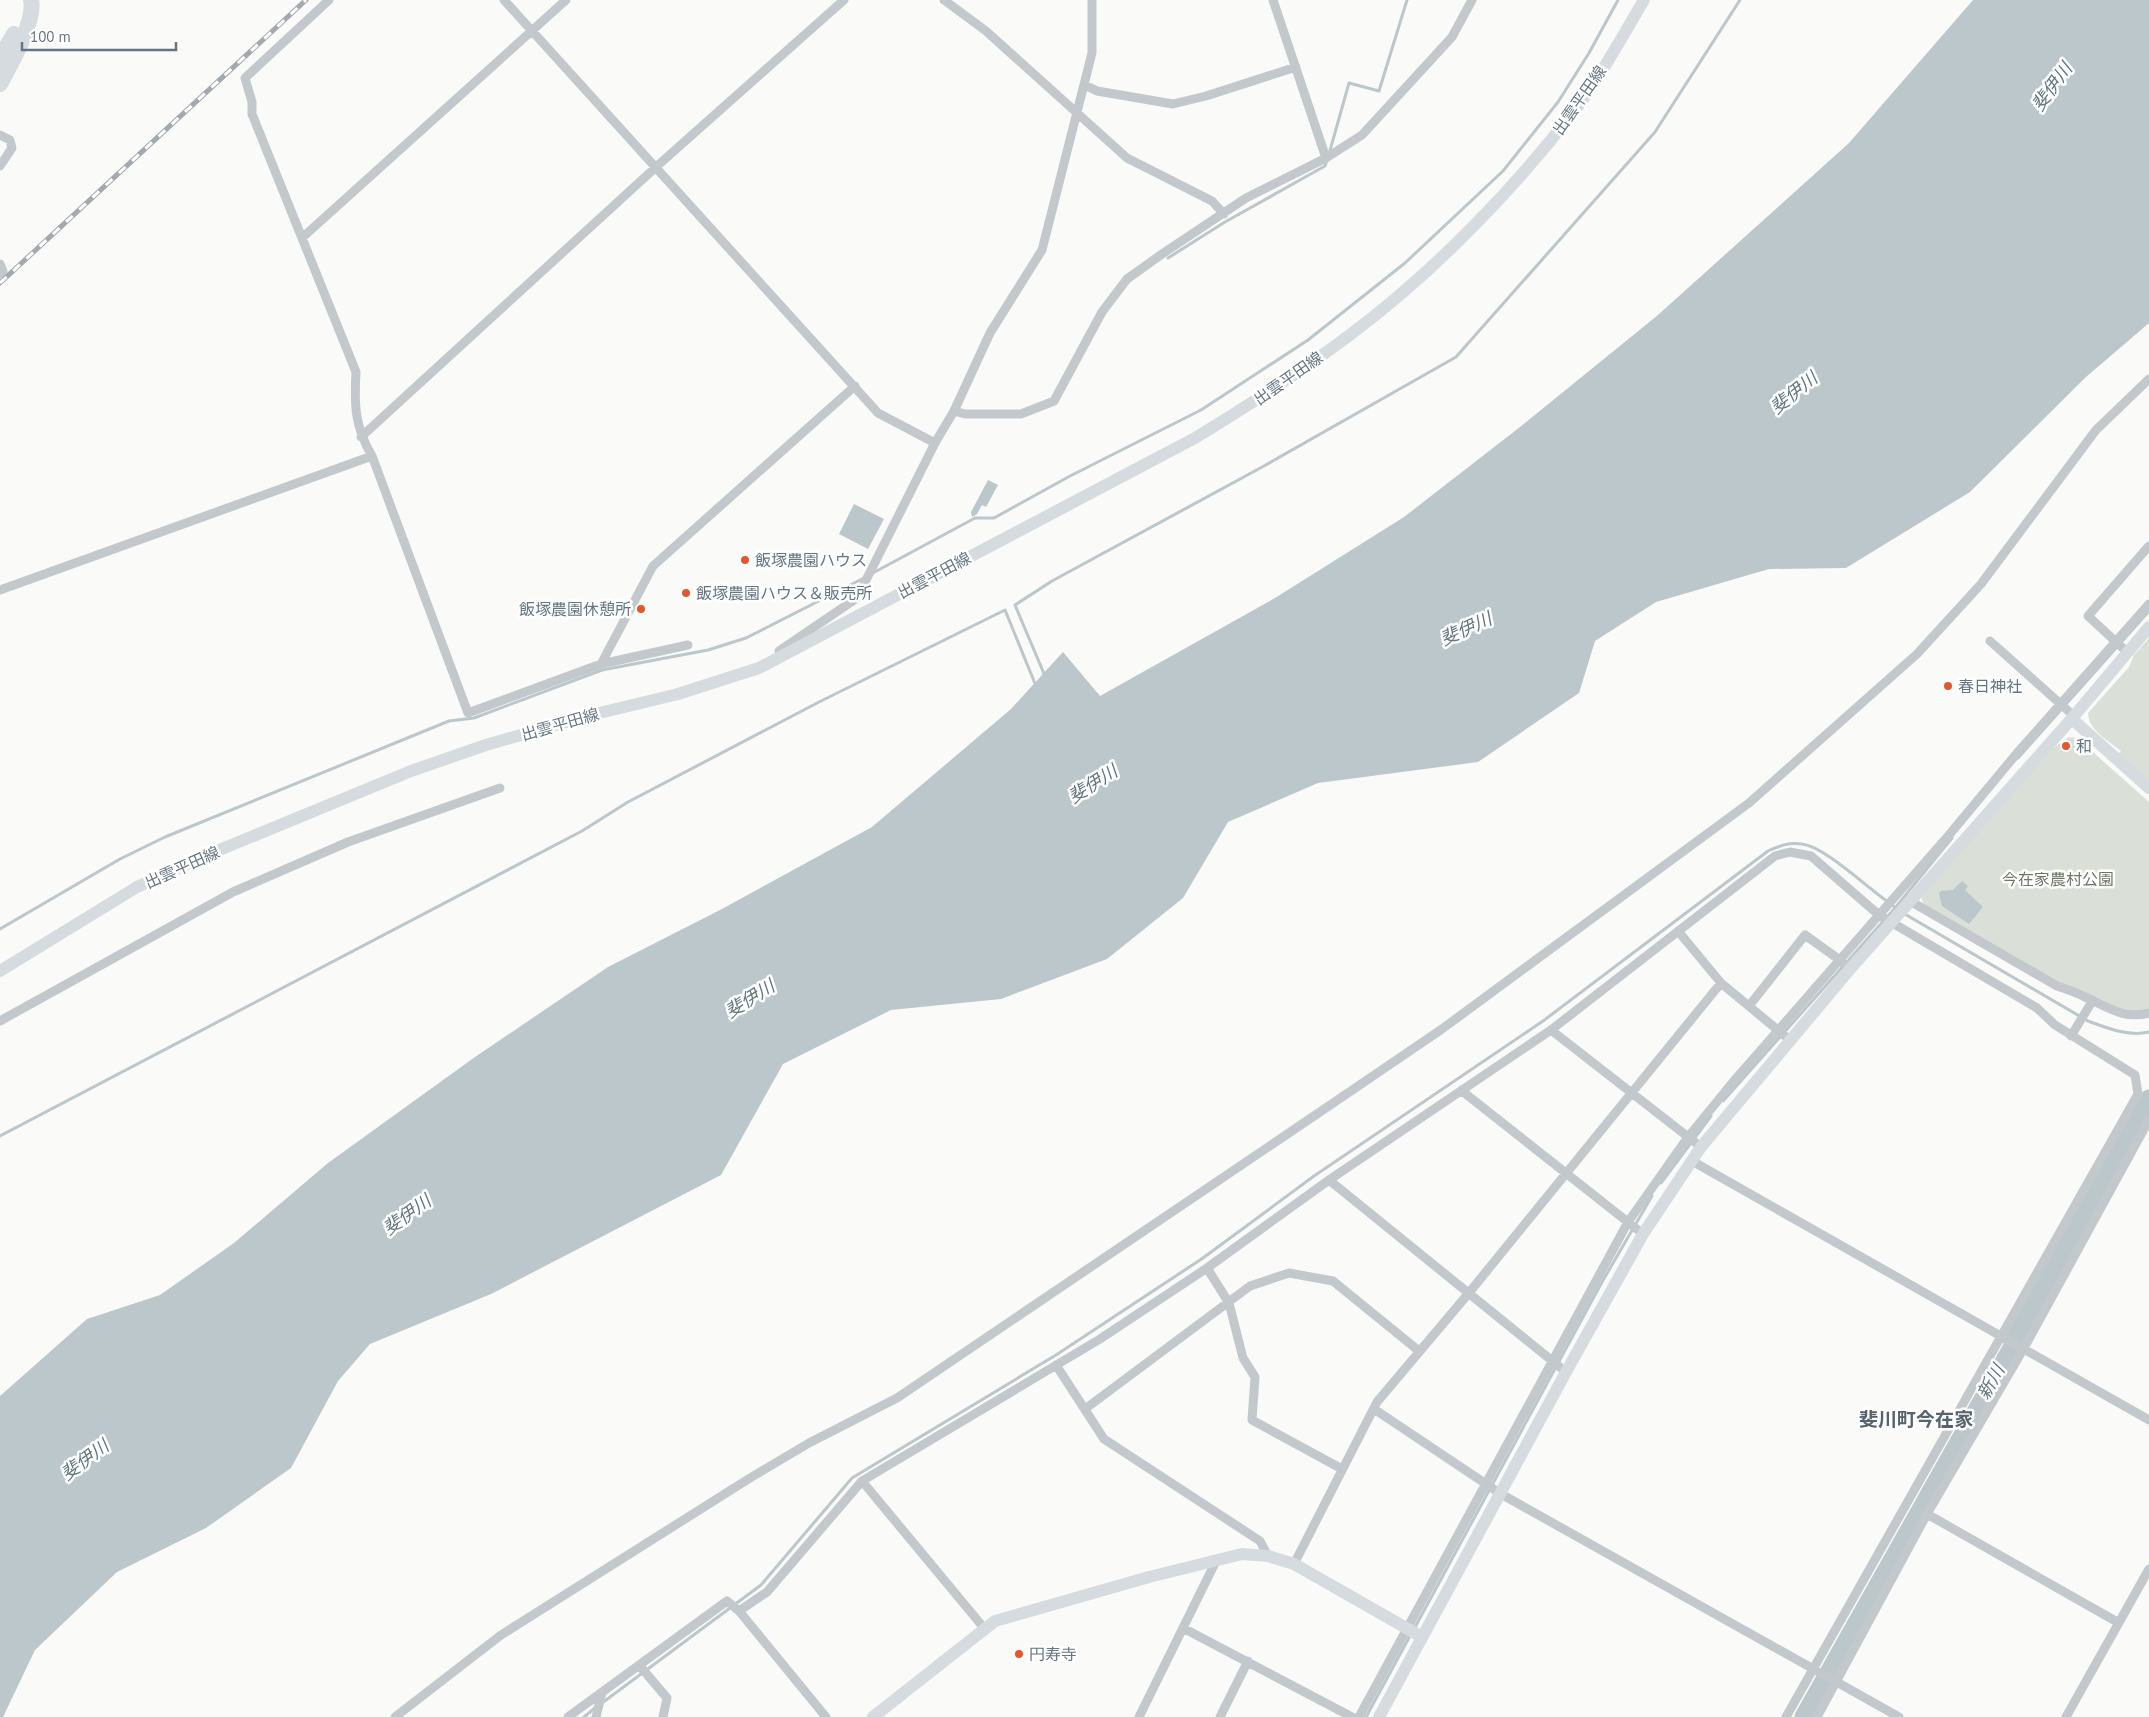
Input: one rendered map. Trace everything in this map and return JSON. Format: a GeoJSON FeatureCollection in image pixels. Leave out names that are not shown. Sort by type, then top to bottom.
{"type":"FeatureCollection","features":[{"type":"Feature","properties":{"kind":"highway"},"geometry":{"type":"LineString","coordinates":[[0,58],[14,32],[22,0]]}},
{"type":"Feature","properties":{"kind":"highway"},"geometry":{"type":"LineString","coordinates":[[0,84],[25,32],[32,6],[31,0]]}},
{"type":"Feature","properties":{"kind":"street"},"geometry":{"type":"LineString","coordinates":[[329,0],[245,78],[252,102],[252,114],[356,372],[354,404],[361,437],[372,456],[468,713],[601,664],[688,646]]}},
{"type":"Feature","properties":{"kind":"street"},"geometry":{"type":"LineString","coordinates":[[504,0],[878,413],[935,443]]}},
{"type":"Feature","properties":{"kind":"street"},"geometry":{"type":"LineString","coordinates":[[302,237],[566,0]]}},
{"type":"Feature","properties":{"kind":"street"},"geometry":{"type":"LineString","coordinates":[[361,437],[656,167],[844,0]]}},
{"type":"Feature","properties":{"kind":"street"},"geometry":{"type":"LineString","coordinates":[[944,0],[986,31],[1127,158],[1212,201],[1224,214]]}},
{"type":"Feature","properties":{"kind":"street"},"geometry":{"type":"LineString","coordinates":[[759,668],[768,658],[808,633],[857,598],[935,443],[954,411],[990,334],[1042,250],[1092,52],[1092,0]]}},
{"type":"Feature","properties":{"kind":"street"},"geometry":{"type":"LineString","coordinates":[[1273,0],[1326,158]]}},
{"type":"Feature","properties":{"kind":"street"},"geometry":{"type":"LineString","coordinates":[[954,411],[964,414],[1021,414],[1054,402],[1102,312],[1127,279],[1246,198],[1326,158],[1362,134],[1452,37],[1472,0]]}},
{"type":"Feature","properties":{"kind":"street","name":"出雲平田線"},"geometry":{"type":"LineString","coordinates":[[0,971],[137,887],[195,860],[402,774],[486,745],[583,717],[678,694],[759,668],[1195,438],[1247,406],[1356,331],[1405,290],[1477,222],[1536,159],[1579,104],[1644,0]]}},
{"type":"Feature","properties":{"kind":"street"},"geometry":{"type":"LineString","coordinates":[[1085,85],[1097,92],[1172,104],[1206,96],[1296,67]]}},
{"type":"Feature","properties":{"kind":"street"},"geometry":{"type":"LineString","coordinates":[[0,135],[10,140],[12,148],[0,166]]}},
{"type":"Feature","properties":{"kind":"street"},"geometry":{"type":"LineString","coordinates":[[0,264],[3,271],[0,274]]}},
{"type":"Feature","properties":{"kind":"street"},"geometry":{"type":"LineString","coordinates":[[395,1717],[502,1635],[750,1478],[809,1443],[897,1398],[1442,1029],[1749,803],[1917,654],[1980,584],[2096,430],[2149,379]]}},
{"type":"Feature","properties":{"kind":"street"},"geometry":{"type":"LineString","coordinates":[[601,664],[652,566],[855,386]]}},
{"type":"Feature","properties":{"kind":"street"},"geometry":{"type":"LineString","coordinates":[[0,590],[372,456]]}},
{"type":"Feature","properties":{"kind":"street"},"geometry":{"type":"LineString","coordinates":[[2121,646],[2088,616],[2149,546]]}},
{"type":"Feature","properties":{"kind":"street"},"geometry":{"type":"LineString","coordinates":[[1380,1717],[1422,1637],[1502,1494],[1566,1372],[1643,1234],[1701,1147],[1891,922],[2073,717],[2149,604]]}},
{"type":"Feature","properties":{"kind":"street"},"geometry":{"type":"LineString","coordinates":[[1359,1717],[1554,1362],[1628,1222],[1688,1137],[1839,959],[1880,915],[2061,704],[2121,646],[2149,627]]}},
{"type":"Feature","properties":{"kind":"street"},"geometry":{"type":"LineString","coordinates":[[1990,641],[2061,704],[2149,788]]}},
{"type":"Feature","properties":{"kind":"street"},"geometry":{"type":"LineString","coordinates":[[2018,752],[2031,763]]}},
{"type":"Feature","properties":{"kind":"street"},"geometry":{"type":"LineString","coordinates":[[0,1021],[233,892],[348,842],[500,788]]}},
{"type":"Feature","properties":{"kind":"street"},"geometry":{"type":"LineString","coordinates":[[1949,835],[1959,845]]}},
{"type":"Feature","properties":{"kind":"street"},"geometry":{"type":"LineString","coordinates":[[739,1611],[767,1592],[862,1481],[1056,1365],[1208,1268],[1329,1180],[1551,1030],[1775,856],[1790,852],[1811,856],[1880,915],[2037,1008],[2055,1026],[2073,1033],[2135,1075],[2138,1094],[1816,1671],[1786,1717]]}},
{"type":"Feature","properties":{"kind":"street"},"geometry":{"type":"LineString","coordinates":[[1910,901],[2049,982],[2106,1009],[2122,1015],[2149,1013]]}},
{"type":"Feature","properties":{"kind":"street"},"geometry":{"type":"LineString","coordinates":[[1678,932],[1721,983],[1791,1041]]}},
{"type":"Feature","properties":{"kind":"street"},"geometry":{"type":"LineString","coordinates":[[1749,1006],[1805,934],[1852,968]]}},
{"type":"Feature","properties":{"kind":"street"},"geometry":{"type":"LineString","coordinates":[[1294,1564],[1377,1402],[1468,1294],[1721,983]]}},
{"type":"Feature","properties":{"kind":"street"},"geometry":{"type":"LineString","coordinates":[[2073,1033],[2092,1002]]}},
{"type":"Feature","properties":{"kind":"street"},"geometry":{"type":"LineString","coordinates":[[1551,1030],[1701,1147]]}},
{"type":"Feature","properties":{"kind":"street"},"geometry":{"type":"LineString","coordinates":[[1462,1091],[1643,1234]]}},
{"type":"Feature","properties":{"kind":"street"},"geometry":{"type":"LineString","coordinates":[[1818,1717],[1927,1514],[2024,1348],[2149,1120]]}},
{"type":"Feature","properties":{"kind":"street"},"geometry":{"type":"LineString","coordinates":[[1692,1161],[2149,1420]]}},
{"type":"Feature","properties":{"kind":"street"},"geometry":{"type":"LineString","coordinates":[[1329,1180],[1566,1372]]}},
{"type":"Feature","properties":{"kind":"street"},"geometry":{"type":"LineString","coordinates":[[1208,1268],[1229,1304],[1243,1358],[1256,1377],[1252,1420],[1342,1470]]}},
{"type":"Feature","properties":{"kind":"street"},"geometry":{"type":"LineString","coordinates":[[1085,1409],[1229,1304],[1250,1286],[1289,1273],[1333,1281],[1419,1351]]}},
{"type":"Feature","properties":{"kind":"street"},"geometry":{"type":"LineString","coordinates":[[1056,1365],[1104,1439],[1260,1541],[1268,1556]]}},
{"type":"Feature","properties":{"kind":"street"},"geometry":{"type":"LineString","coordinates":[[1374,1409],[1502,1494],[1900,1717]]}},
{"type":"Feature","properties":{"kind":"street"},"geometry":{"type":"LineString","coordinates":[[862,1481],[984,1628]]}},
{"type":"Feature","properties":{"kind":"street"},"geometry":{"type":"LineString","coordinates":[[1927,1514],[2119,1623]]}},
{"type":"Feature","properties":{"kind":"street"},"geometry":{"type":"LineString","coordinates":[[873,1717],[995,1621],[1217,1559],[1242,1554],[1268,1556],[1294,1564],[1422,1637]]}},
{"type":"Feature","properties":{"kind":"street"},"geometry":{"type":"LineString","coordinates":[[1139,1717],[1217,1559]]}},
{"type":"Feature","properties":{"kind":"street"},"geometry":{"type":"LineString","coordinates":[[2066,1717],[2149,1569]]}},
{"type":"Feature","properties":{"kind":"street"},"geometry":{"type":"LineString","coordinates":[[568,1717],[727,1600],[739,1611],[826,1717]]}},
{"type":"Feature","properties":{"kind":"street"},"geometry":{"type":"LineString","coordinates":[[1183,1628],[1352,1717]]}},
{"type":"Feature","properties":{"kind":"street"},"geometry":{"type":"LineString","coordinates":[[1220,1717],[1248,1661]]}},
{"type":"Feature","properties":{"kind":"street"},"geometry":{"type":"LineString","coordinates":[[639,1665],[667,1698],[663,1717]]}},
{"type":"Feature","properties":{"kind":"street"},"geometry":{"type":"LineString","coordinates":[[596,1717],[602,1692]]}},
{"type":"Feature","properties":{"kind":"green space"},"geometry":{"type":"Polygon","coordinates":[[[2149,638],[2149,781],[2118,754],[2121,751],[2095,730],[2091,725],[2088,713],[2129,667],[2134,655],[2149,638]]]}},
{"type":"Feature","properties":{"kind":"green space","name":"今在家農村公園"},"geometry":{"type":"Polygon","coordinates":[[[2069,737],[2077,738],[2149,802],[2149,1010],[2130,1010],[2103,1003],[2071,989],[2002,952],[1924,905],[1921,897],[2052,749],[2069,737]]]}},
{"type":"Feature","properties":{"kind":"water","name":"斐伊川"},"geometry":{"type":"Polygon","coordinates":[[[1973,0],[2149,0],[2149,323],[2086,377],[1970,492],[1846,568],[1769,569],[1656,602],[1595,641],[1579,693],[1478,762],[1318,783],[1228,822],[1183,898],[1107,959],[1001,999],[891,1010],[783,1064],[721,1175],[491,1294],[370,1344],[338,1381],[291,1468],[206,1528],[117,1572],[35,1650],[3,1717],[0,1717],[0,1396],[87,1319],[160,1295],[234,1243],[328,1163],[475,1057],[608,967],[720,910],[872,827],[1011,709],[1063,652],[1100,696],[1275,598],[1404,517],[1520,427],[1658,315],[1849,143],[1973,0]]]}},
{"type":"Feature","properties":{"kind":"water"},"geometry":{"type":"Polygon","coordinates":[[[988,480],[998,485],[986,507],[982,505],[977,514],[972,517],[971,512],[988,480]]]}},
{"type":"Feature","properties":{"kind":"water"},"geometry":{"type":"Polygon","coordinates":[[[854,504],[884,519],[868,549],[839,534],[854,504]]]}},
{"type":"Feature","properties":{"kind":"water"},"geometry":{"type":"Polygon","coordinates":[[[1962,881],[1968,886],[1965,890],[1983,907],[1969,924],[1942,906],[1939,894],[1941,891],[1953,890],[1962,881]]]}},
{"type":"Feature","properties":{"kind":"waterway"},"geometry":{"type":"LineString","coordinates":[[1329,154],[1349,83],[1379,91],[1407,0]]}},
{"type":"Feature","properties":{"kind":"waterway"},"geometry":{"type":"LineString","coordinates":[[871,574],[975,518],[994,518],[1070,476],[1201,410],[1308,340],[1405,263],[1503,171],[1558,102],[1589,53],[1618,0]]}},
{"type":"Feature","properties":{"kind":"waterway"},"geometry":{"type":"LineString","coordinates":[[1045,676],[1015,605],[1052,581],[1264,466],[1456,357],[1655,132],[1740,0]]}},
{"type":"Feature","properties":{"kind":"waterway"},"geometry":{"type":"LineString","coordinates":[[1168,258],[1225,222],[1325,166],[1327,160]]}},
{"type":"Feature","properties":{"kind":"waterway"},"geometry":{"type":"LineString","coordinates":[[0,929],[120,859],[165,837],[449,721],[474,718],[602,670],[708,650],[746,638],[864,578]]}},
{"type":"Feature","properties":{"kind":"waterway"},"geometry":{"type":"LineString","coordinates":[[0,1136],[582,831],[628,802],[819,702],[1005,610],[1036,686]]}},
{"type":"Feature","properties":{"kind":"waterway"},"geometry":{"type":"LineString","coordinates":[[2018,758],[2149,611]]}},
{"type":"Feature","properties":{"kind":"waterway"},"geometry":{"type":"LineString","coordinates":[[1723,1101],[1895,908],[1952,838]]}},
{"type":"Feature","properties":{"kind":"waterway"},"geometry":{"type":"LineString","coordinates":[[602,1703],[761,1585],[852,1478],[1056,1355],[1203,1258],[1314,1176],[1543,1021],[1768,851],[1788,844],[1802,844],[1812,847],[1837,862],[1898,909]]}},
{"type":"Feature","properties":{"kind":"waterway"},"geometry":{"type":"LineString","coordinates":[[1903,913],[2088,1021],[2125,1033],[2149,1032]]}},
{"type":"Feature","properties":{"kind":"waterway","name":"新川"},"geometry":{"type":"LineString","coordinates":[[1804,1717],[2016,1341],[2015,1339],[2149,1099]]}},
{"type":"Feature","properties":{"kind":"waterway"},"geometry":{"type":"LineString","coordinates":[[1661,1183],[1711,1116]]}},
{"type":"Feature","properties":{"kind":"waterway"},"geometry":{"type":"LineString","coordinates":[[1414,1629],[1602,1282],[1652,1196]]}},
{"type":"Feature","properties":{"kind":"waterway"},"geometry":{"type":"LineString","coordinates":[[1366,1717],[1411,1634]]}},
{"type":"Feature","properties":{"kind":"waterway"},"geometry":{"type":"LineString","coordinates":[[584,1717],[595,1708]]}},
{"type":"Feature","properties":{"kind":"railway"},"geometry":{"type":"LineString","coordinates":[[0,283],[306,0]]}},
{"type":"Feature","properties":{"kind":"place","name":"飯塚農園ハウス"},"geometry":{"type":"Point","coordinates":[745,560]}},
{"type":"Feature","properties":{"kind":"place","name":"飯塚農園ハウス＆販売所"},"geometry":{"type":"Point","coordinates":[686,593]}},
{"type":"Feature","properties":{"kind":"place","name":"飯塚農園休憩所"},"geometry":{"type":"Point","coordinates":[641,609]}},
{"type":"Feature","properties":{"kind":"place","name":"春日神社"},"geometry":{"type":"Point","coordinates":[1948,686]}},
{"type":"Feature","properties":{"kind":"place","name":"和"},"geometry":{"type":"Point","coordinates":[2066,746]}},
{"type":"Feature","properties":{"kind":"place","name":"円寿寺"},"geometry":{"type":"Point","coordinates":[1019,1654]}},
{"type":"Feature","properties":{"kind":"district","name":"斐川町今在家"},"geometry":{"type":"Point","coordinates":[1916,1419]}}]}
